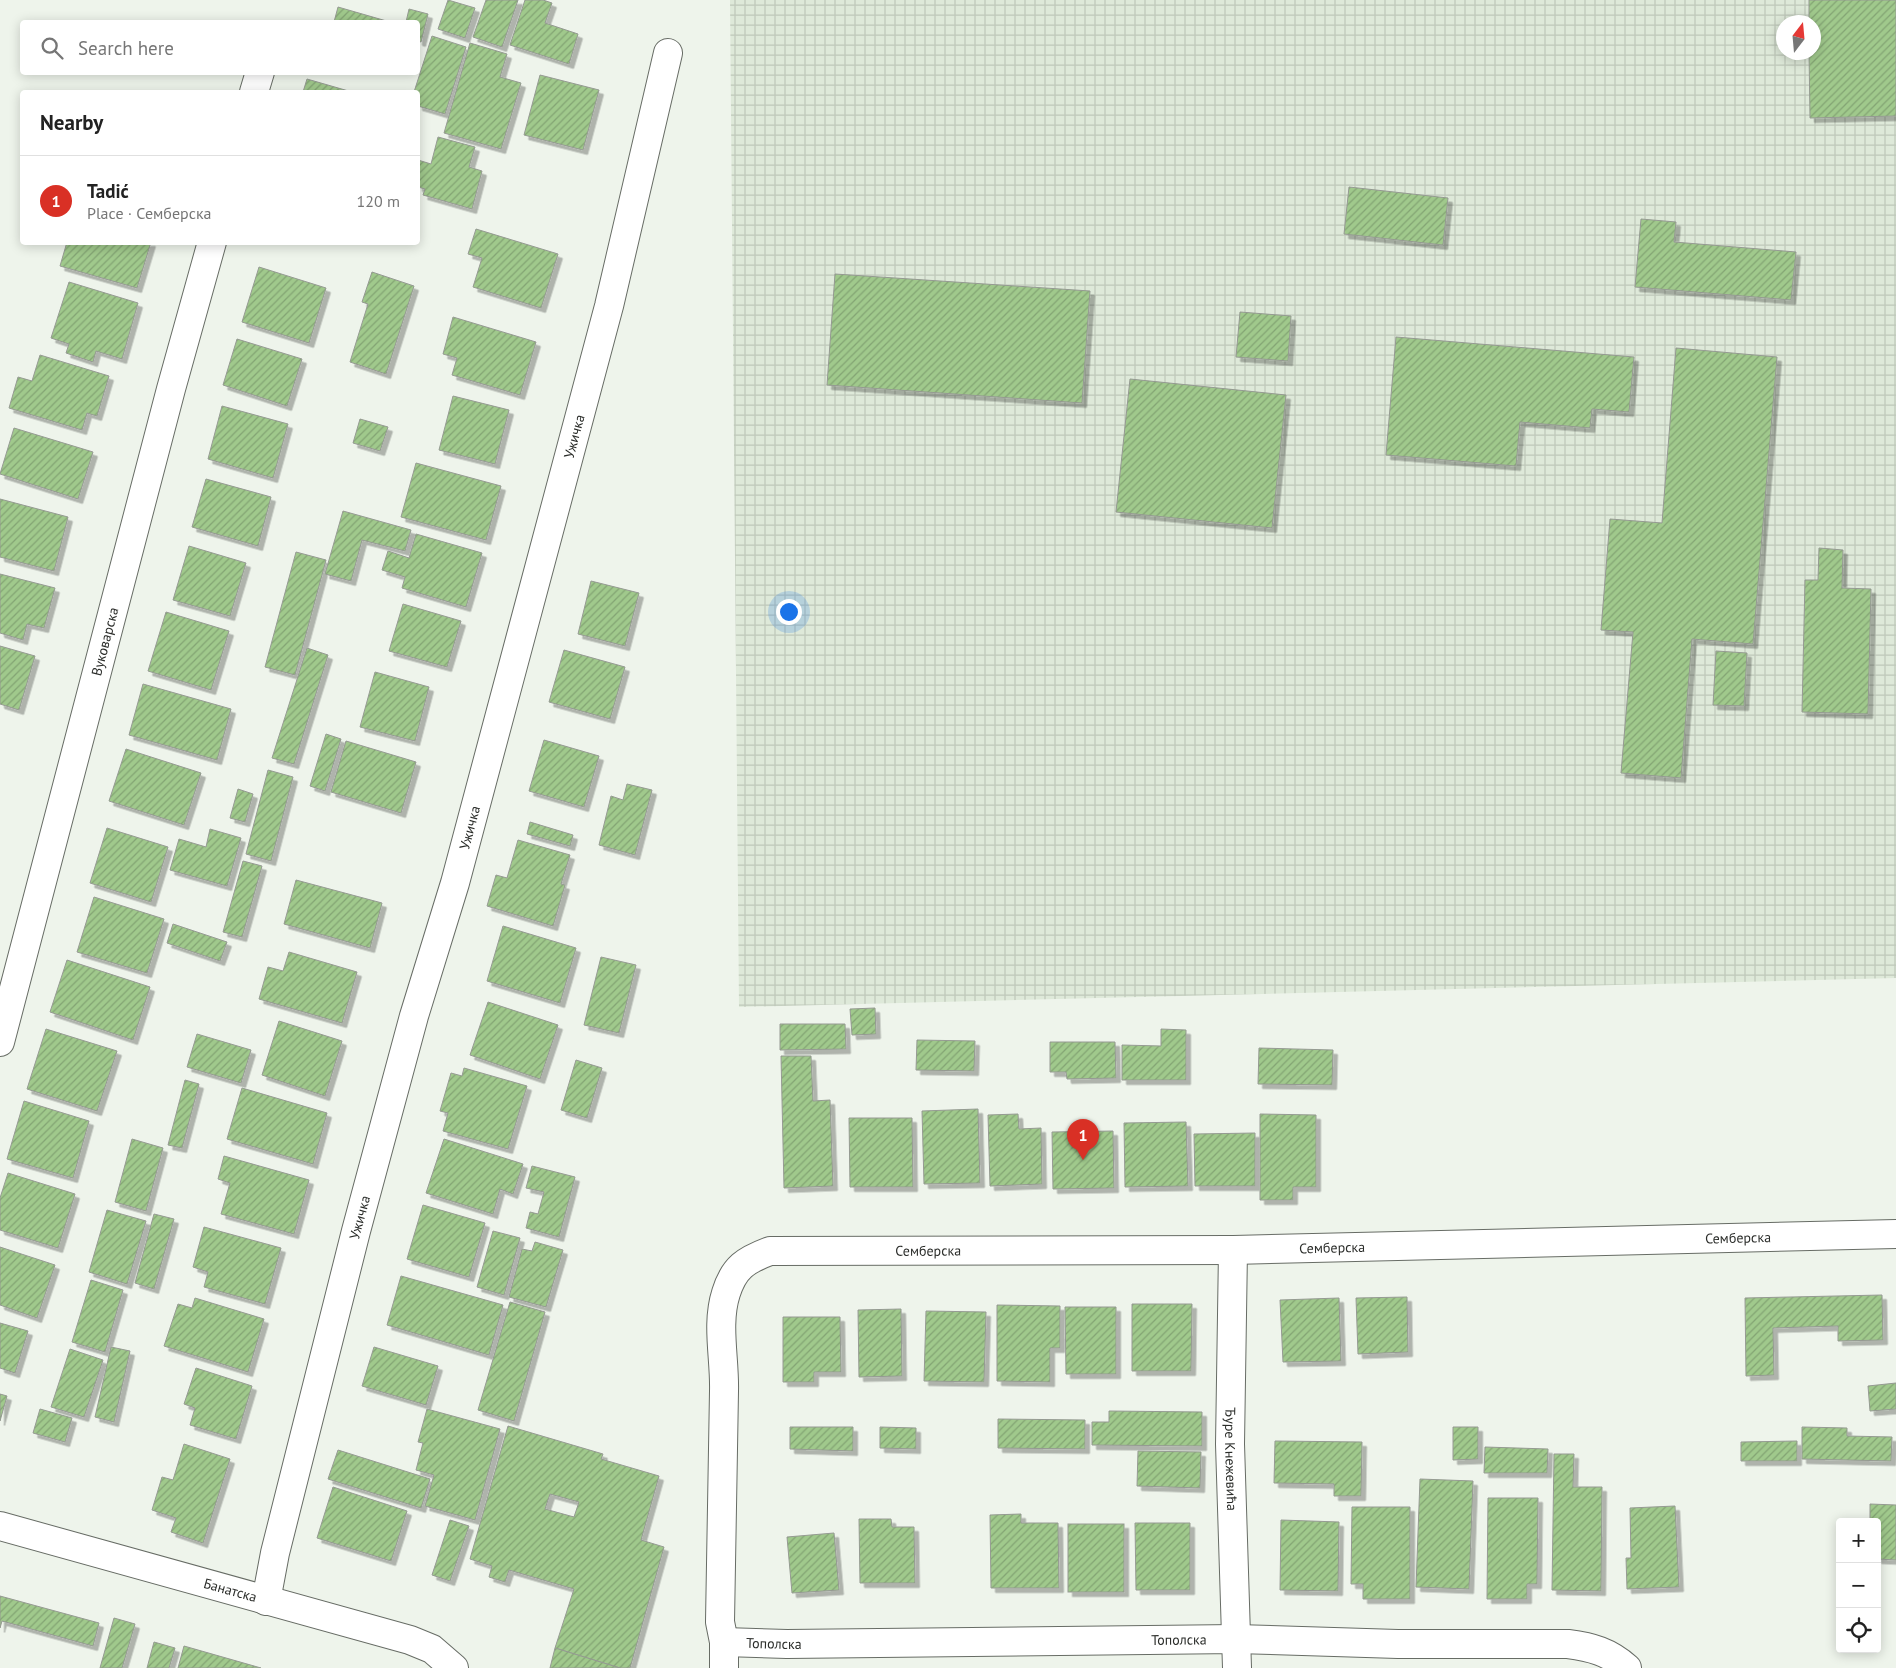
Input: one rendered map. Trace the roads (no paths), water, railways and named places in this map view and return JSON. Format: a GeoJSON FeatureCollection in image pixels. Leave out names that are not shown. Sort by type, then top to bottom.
{"type":"FeatureCollection","features":[{"type":"Feature","properties":{"kind":"street","name":"Ужичка"},"geometry":{"type":"LineString","coordinates":[[266,1601],[275,1553],[356,1231],[414,1016],[458,873],[606,316],[668,53]]}},
{"type":"Feature","properties":{"kind":"street"},"geometry":{"type":"LineString","coordinates":[[255,90],[259,75]]}},
{"type":"Feature","properties":{"kind":"street","name":"Вуковарска"},"geometry":{"type":"LineString","coordinates":[[0,1042],[171,389],[211,245]]}},
{"type":"Feature","properties":{"kind":"street","name":"Семберска"},"geometry":{"type":"LineString","coordinates":[[724,1655],[720,1622],[721,1467],[724,1390],[722,1325],[726,1293],[734,1274],[750,1258],[770,1251],[1232,1250],[1896,1234]]}},
{"type":"Feature","properties":{"kind":"street","name":"Ђуре Кнежевића"},"geometry":{"type":"LineString","coordinates":[[1232,1250],[1230,1444],[1237,1668]]}},
{"type":"Feature","properties":{"kind":"street","name":"Банатска"},"geometry":{"type":"LineString","coordinates":[[0,1526],[410,1640],[432,1650],[454,1668]]}},
{"type":"Feature","properties":{"kind":"street","name":"Тополска"},"geometry":{"type":"LineString","coordinates":[[724,1655],[787,1644],[1236,1639],[1398,1644],[1568,1644],[1596,1648],[1616,1658],[1627,1668]]}},
{"type":"Feature","properties":{"kind":"place","name":"Tadić"},"geometry":{"type":"Point","coordinates":[1083,1160]}}]}
